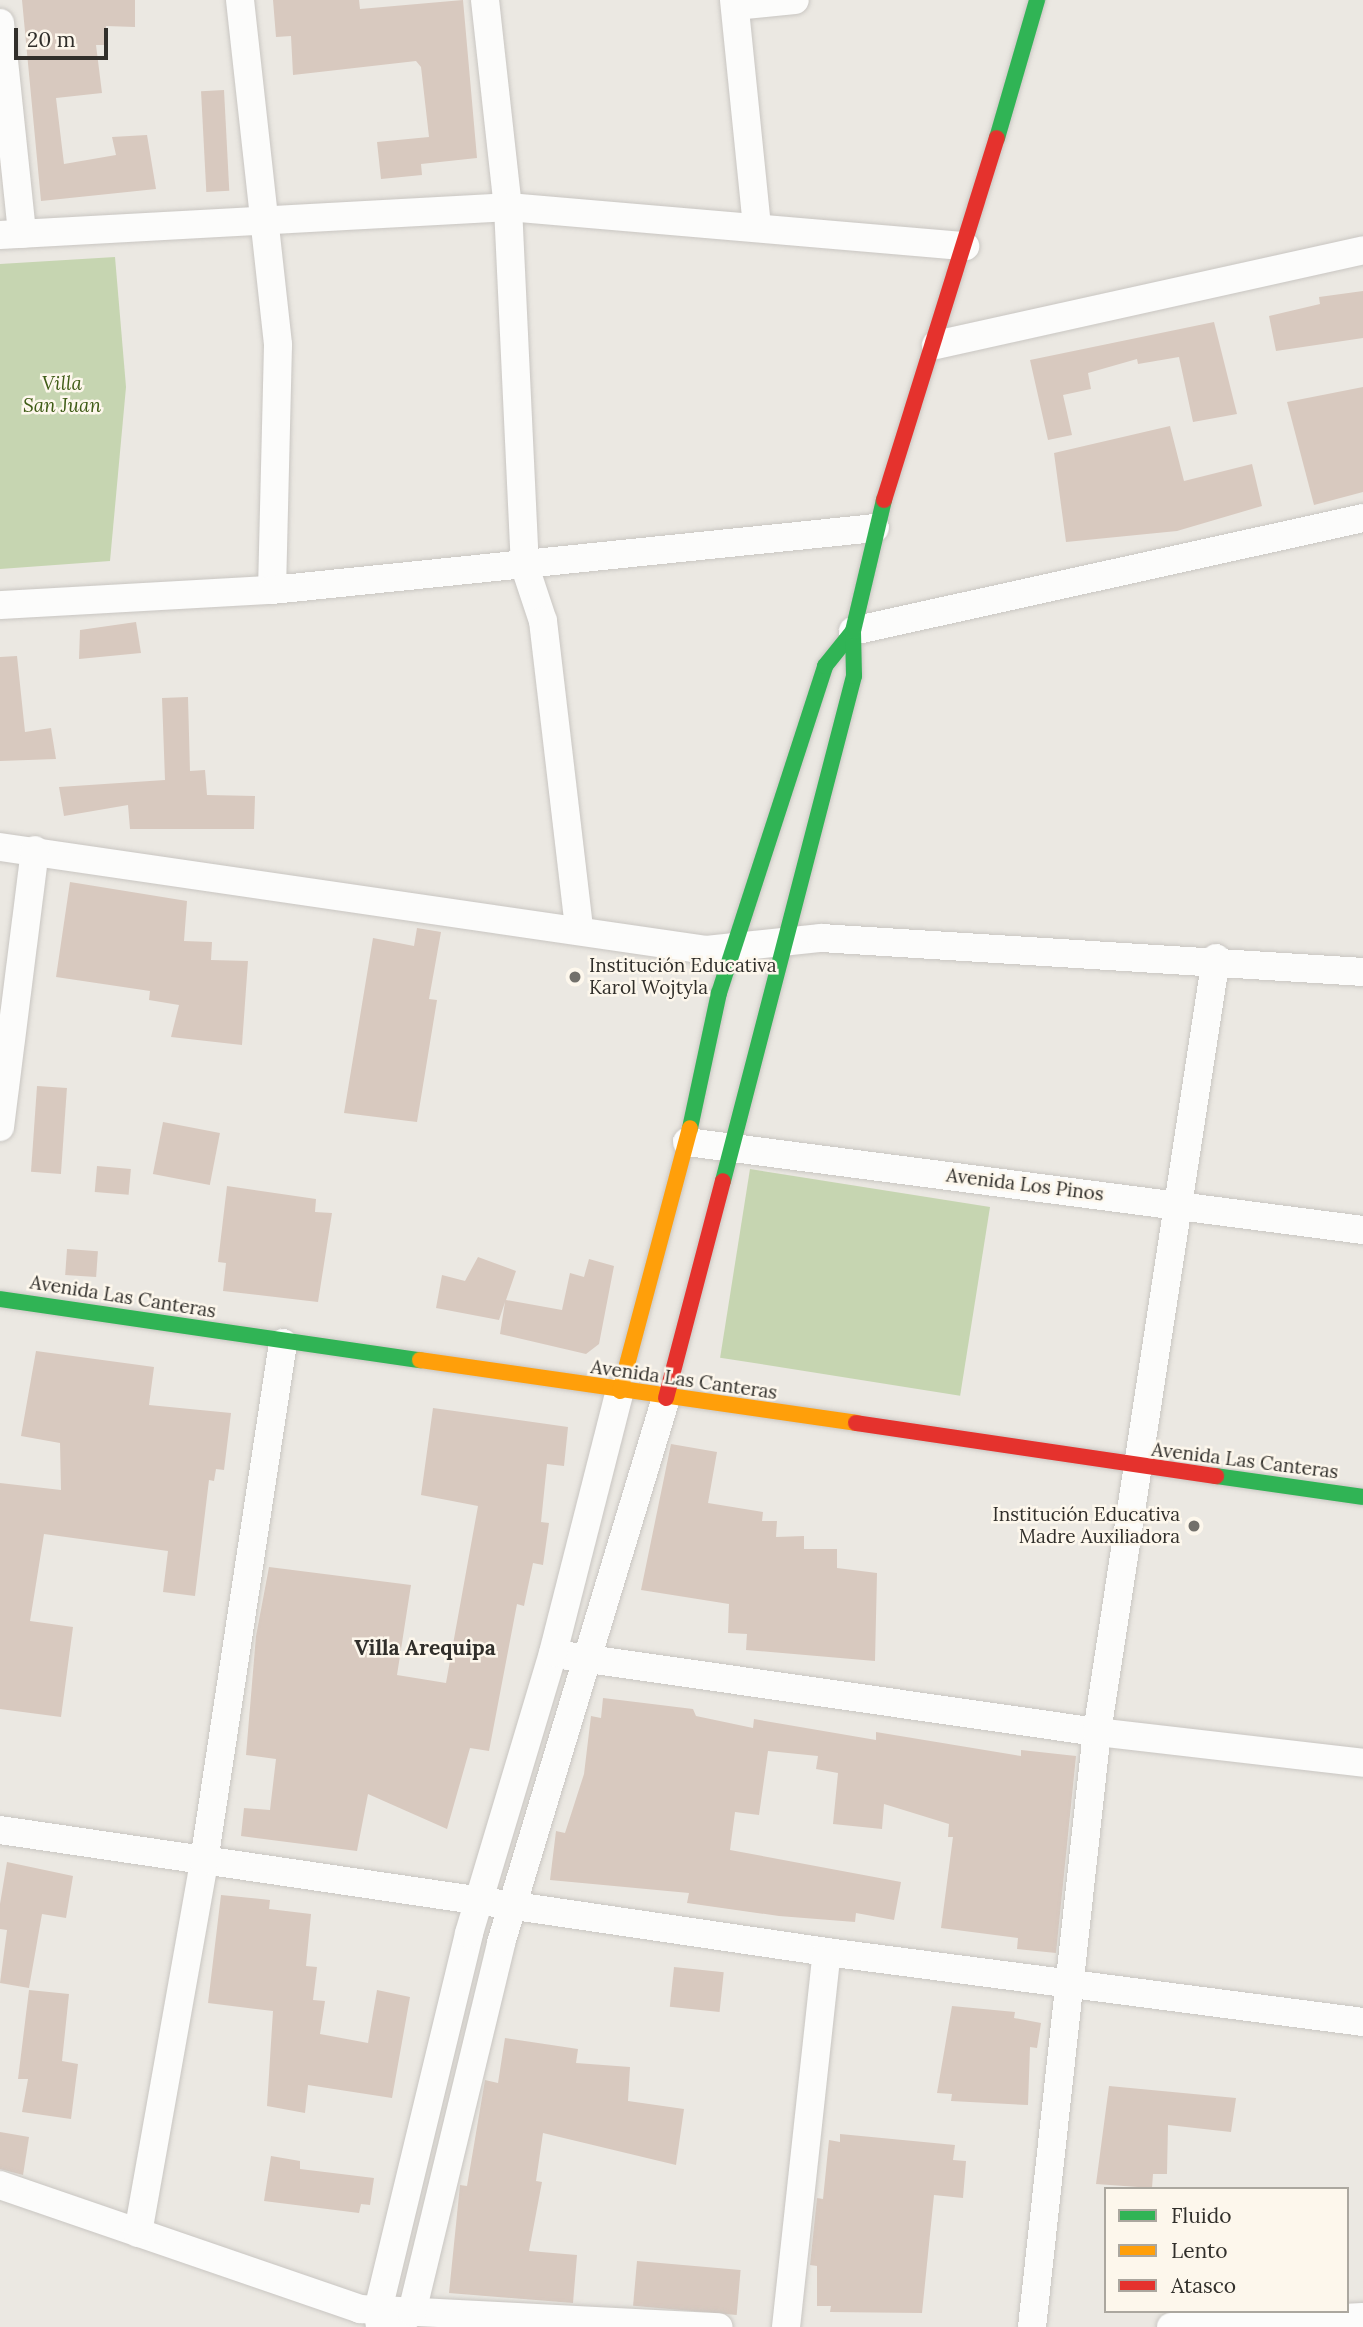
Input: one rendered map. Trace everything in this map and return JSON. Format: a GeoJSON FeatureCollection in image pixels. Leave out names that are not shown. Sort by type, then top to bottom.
{"type":"FeatureCollection","features":[{"type":"Feature","properties":{"kind":"street"},"geometry":{"type":"LineString","coordinates":[[240,0],[267,221],[278,345],[272,590]]}},
{"type":"Feature","properties":{"kind":"street"},"geometry":{"type":"LineString","coordinates":[[485,0],[508,207],[525,567],[543,621],[579,927]]}},
{"type":"Feature","properties":{"kind":"street"},"geometry":{"type":"LineString","coordinates":[[757,225],[735,3],[795,0]]}},
{"type":"Feature","properties":{"kind":"street"},"geometry":{"type":"LineString","coordinates":[[391,2319],[501,1943],[516,1906],[586,1658],[666,1398],[727,1147],[854,676],[853,631],[875,528],[936,345],[1037,0]]}},
{"type":"Feature","properties":{"kind":"street"},"geometry":{"type":"LineString","coordinates":[[0,23],[11,234],[508,207],[757,225],[965,246]]}},
{"type":"Feature","properties":{"kind":"street"},"geometry":{"type":"LineString","coordinates":[[936,345],[1363,250]]}},
{"type":"Feature","properties":{"kind":"street"},"geometry":{"type":"LineString","coordinates":[[391,2319],[481,1900],[552,1653],[687,1142],[719,993],[825,666],[853,631],[1363,519]]}},
{"type":"Feature","properties":{"kind":"street"},"geometry":{"type":"LineString","coordinates":[[0,605],[272,590],[525,567],[875,528]]}},
{"type":"Feature","properties":{"kind":"street"},"geometry":{"type":"LineString","coordinates":[[0,847],[579,927],[706,950],[737,944],[821,938],[1216,958],[1363,972]]}},
{"type":"Feature","properties":{"kind":"street"},"geometry":{"type":"LineString","coordinates":[[0,1128],[35,850]]}},
{"type":"Feature","properties":{"kind":"street"},"geometry":{"type":"LineString","coordinates":[[1031,2327],[1073,1986],[1097,1732],[1140,1468],[1175,1204],[1216,958]]}},
{"type":"Feature","properties":{"kind":"street","name":"Avenida Los Pinos"},"geometry":{"type":"LineString","coordinates":[[687,1142],[1363,1230]]}},
{"type":"Feature","properties":{"kind":"street","name":"Avenida Las Canteras"},"geometry":{"type":"LineString","coordinates":[[0,1300],[1140,1468],[1363,1497]]}},
{"type":"Feature","properties":{"kind":"street"},"geometry":{"type":"LineString","coordinates":[[138,2233],[204,1861],[283,1343]]}},
{"type":"Feature","properties":{"kind":"street"},"geometry":{"type":"LineString","coordinates":[[552,1653],[1097,1732],[1363,1763]]}},
{"type":"Feature","properties":{"kind":"street"},"geometry":{"type":"LineString","coordinates":[[0,1830],[827,1952],[1363,2022]]}},
{"type":"Feature","properties":{"kind":"street"},"geometry":{"type":"LineString","coordinates":[[786,2327],[827,1952]]}},
{"type":"Feature","properties":{"kind":"street"},"geometry":{"type":"LineString","coordinates":[[0,2185],[391,2319],[719,2327]]}},
{"type":"Feature","properties":{"kind":"street"},"geometry":{"type":"LineString","coordinates":[[1171,2327],[1363,2317]]}},
{"type":"Feature","properties":{"kind":"green space","name":"Villa San Juan"},"geometry":{"type":"Polygon","coordinates":[[[115,257],[126,387],[110,561],[0,569],[0,264],[115,257]]]}},
{"type":"Feature","properties":{"kind":"green space"},"geometry":{"type":"Polygon","coordinates":[[[750,1169],[990,1207],[960,1396],[720,1358],[750,1169]]]}},
{"type":"Feature","properties":{"kind":"building"},"geometry":{"type":"Polygon","coordinates":[[[22,0],[135,0],[135,27],[106,26],[107,45],[96,45],[102,93],[56,98],[64,164],[116,155],[112,137],[147,135],[156,189],[41,201],[22,0]]]}},
{"type":"Feature","properties":{"kind":"building"},"geometry":{"type":"Polygon","coordinates":[[[273,0],[359,0],[360,9],[463,0],[477,158],[421,164],[422,175],[381,179],[377,142],[429,137],[421,67],[416,61],[293,75],[291,36],[276,37],[273,0]]]}},
{"type":"Feature","properties":{"kind":"building"},"geometry":{"type":"Polygon","coordinates":[[[224,90],[229,191],[206,192],[201,91],[224,90]]]}},
{"type":"Feature","properties":{"kind":"building"},"geometry":{"type":"Polygon","coordinates":[[[1363,291],[1363,338],[1276,351],[1269,316],[1320,304],[1319,297],[1363,291]]]}},
{"type":"Feature","properties":{"kind":"building"},"geometry":{"type":"Polygon","coordinates":[[[1214,322],[1237,414],[1193,422],[1179,357],[1138,364],[1137,359],[1088,373],[1091,389],[1063,395],[1072,435],[1048,440],[1030,360],[1214,322]]]}},
{"type":"Feature","properties":{"kind":"building"},"geometry":{"type":"Polygon","coordinates":[[[1363,387],[1363,492],[1314,505],[1287,402],[1363,387]]]}},
{"type":"Feature","properties":{"kind":"building"},"geometry":{"type":"Polygon","coordinates":[[[1170,426],[1184,481],[1252,464],[1262,506],[1177,531],[1066,542],[1054,453],[1170,426]]]}},
{"type":"Feature","properties":{"kind":"building"},"geometry":{"type":"Polygon","coordinates":[[[136,622],[141,653],[79,659],[80,630],[136,622]]]}},
{"type":"Feature","properties":{"kind":"building"},"geometry":{"type":"Polygon","coordinates":[[[17,656],[25,732],[51,728],[56,759],[0,761],[0,657],[17,656]]]}},
{"type":"Feature","properties":{"kind":"building"},"geometry":{"type":"Polygon","coordinates":[[[188,697],[190,771],[205,770],[207,795],[255,796],[254,829],[130,829],[128,805],[64,816],[59,787],[165,780],[162,698],[188,697]]]}},
{"type":"Feature","properties":{"kind":"building"},"geometry":{"type":"Polygon","coordinates":[[[70,882],[187,901],[184,941],[212,942],[211,960],[248,961],[242,1045],[171,1037],[179,1005],[149,1000],[150,991],[56,977],[70,882]]]}},
{"type":"Feature","properties":{"kind":"building"},"geometry":{"type":"Polygon","coordinates":[[[417,928],[441,932],[429,999],[437,1000],[417,1122],[344,1113],[373,938],[414,946],[417,928]]]}},
{"type":"Feature","properties":{"kind":"building"},"geometry":{"type":"Polygon","coordinates":[[[37,1086],[67,1088],[61,1174],[31,1172],[37,1086]]]}},
{"type":"Feature","properties":{"kind":"building"},"geometry":{"type":"Polygon","coordinates":[[[163,1122],[220,1133],[210,1185],[153,1174],[163,1122]]]}},
{"type":"Feature","properties":{"kind":"building"},"geometry":{"type":"Polygon","coordinates":[[[97,1166],[131,1169],[129,1195],[95,1192],[97,1166]]]}},
{"type":"Feature","properties":{"kind":"building"},"geometry":{"type":"Polygon","coordinates":[[[227,1186],[316,1199],[315,1212],[332,1213],[318,1302],[223,1291],[226,1263],[218,1262],[227,1186]]]}},
{"type":"Feature","properties":{"kind":"building"},"geometry":{"type":"Polygon","coordinates":[[[67,1249],[98,1251],[96,1277],[65,1275],[67,1249]]]}},
{"type":"Feature","properties":{"kind":"building"},"geometry":{"type":"Polygon","coordinates":[[[478,1257],[516,1271],[506,1300],[562,1310],[570,1273],[584,1277],[589,1259],[614,1266],[599,1344],[586,1354],[500,1334],[505,1302],[499,1320],[436,1308],[442,1275],[465,1281],[478,1257]]]}},
{"type":"Feature","properties":{"kind":"building"},"geometry":{"type":"Polygon","coordinates":[[[36,1351],[154,1367],[149,1405],[231,1413],[224,1470],[216,1469],[214,1481],[209,1480],[195,1596],[163,1592],[168,1551],[44,1534],[30,1621],[73,1627],[61,1717],[0,1709],[0,1483],[61,1490],[60,1443],[21,1436],[36,1351]]]}},
{"type":"Feature","properties":{"kind":"building"},"geometry":{"type":"Polygon","coordinates":[[[433,1408],[568,1427],[564,1466],[547,1464],[541,1522],[549,1523],[543,1565],[533,1563],[524,1606],[517,1604],[489,1751],[470,1748],[447,1829],[368,1794],[357,1851],[241,1836],[244,1808],[270,1810],[276,1759],[246,1755],[256,1636],[269,1567],[411,1585],[397,1675],[446,1683],[478,1506],[421,1495],[433,1408]]]}},
{"type":"Feature","properties":{"kind":"building"},"geometry":{"type":"Polygon","coordinates":[[[671,1444],[717,1452],[708,1503],[763,1512],[762,1521],[777,1521],[776,1537],[804,1536],[804,1549],[837,1549],[837,1568],[877,1573],[875,1661],[746,1650],[747,1634],[728,1633],[729,1604],[641,1590],[671,1444]]]}},
{"type":"Feature","properties":{"kind":"building"},"geometry":{"type":"Polygon","coordinates":[[[603,1698],[693,1709],[696,1716],[753,1728],[754,1719],[876,1740],[876,1732],[1021,1756],[1021,1750],[1076,1756],[1056,1953],[1017,1949],[1018,1938],[941,1928],[953,1837],[948,1837],[949,1824],[884,1804],[882,1829],[833,1824],[838,1773],[816,1769],[818,1756],[768,1751],[759,1815],[735,1812],[730,1850],[901,1882],[894,1920],[856,1913],[855,1922],[779,1916],[687,1903],[689,1893],[550,1880],[556,1831],[565,1833],[584,1774],[591,1716],[601,1718],[603,1698]]]}},
{"type":"Feature","properties":{"kind":"building"},"geometry":{"type":"Polygon","coordinates":[[[7,1862],[73,1876],[66,1918],[42,1914],[29,1988],[0,1983],[7,1930],[0,1929],[0,1904],[7,1862]]]}},
{"type":"Feature","properties":{"kind":"building"},"geometry":{"type":"Polygon","coordinates":[[[221,1895],[270,1900],[269,1909],[311,1914],[306,1966],[317,1967],[313,2000],[325,2001],[320,2034],[368,2043],[377,1990],[410,1997],[392,2098],[308,2085],[305,2113],[267,2106],[273,2011],[208,2003],[221,1895]]]}},
{"type":"Feature","properties":{"kind":"building"},"geometry":{"type":"Polygon","coordinates":[[[674,1967],[724,1972],[720,2012],[670,2007],[674,1967]]]}},
{"type":"Feature","properties":{"kind":"building"},"geometry":{"type":"Polygon","coordinates":[[[29,1990],[69,1994],[62,2061],[78,2064],[71,2119],[22,2112],[28,2079],[18,2079],[29,1990]]]}},
{"type":"Feature","properties":{"kind":"building"},"geometry":{"type":"Polygon","coordinates":[[[952,2006],[1015,2012],[1014,2018],[1041,2023],[1037,2048],[1030,2047],[1028,2105],[951,2101],[952,2094],[937,2093],[952,2006]]]}},
{"type":"Feature","properties":{"kind":"building"},"geometry":{"type":"Polygon","coordinates":[[[505,2038],[578,2049],[576,2063],[630,2067],[628,2101],[684,2109],[676,2165],[543,2133],[536,2181],[542,2182],[529,2251],[577,2255],[573,2303],[449,2293],[460,2185],[467,2186],[485,2080],[498,2083],[505,2038]]]}},
{"type":"Feature","properties":{"kind":"building"},"geometry":{"type":"Polygon","coordinates":[[[1109,2086],[1236,2098],[1231,2132],[1168,2125],[1167,2174],[1153,2174],[1152,2187],[1096,2184],[1109,2086]]]}},
{"type":"Feature","properties":{"kind":"building"},"geometry":{"type":"Polygon","coordinates":[[[0,2132],[29,2137],[23,2175],[0,2169],[0,2132]]]}},
{"type":"Feature","properties":{"kind":"building"},"geometry":{"type":"Polygon","coordinates":[[[840,2134],[955,2145],[953,2160],[966,2161],[963,2198],[934,2195],[922,2313],[830,2312],[831,2306],[817,2306],[817,2266],[810,2265],[817,2198],[823,2199],[829,2140],[840,2142],[840,2134]]]}},
{"type":"Feature","properties":{"kind":"building"},"geometry":{"type":"Polygon","coordinates":[[[271,2156],[300,2161],[300,2169],[374,2178],[370,2205],[361,2204],[359,2213],[264,2201],[271,2156]]]}},
{"type":"Feature","properties":{"kind":"building"},"geometry":{"type":"Polygon","coordinates":[[[637,2261],[741,2270],[737,2315],[633,2306],[637,2261]]]}},
{"type":"Feature","properties":{"kind":"traffic: fast"},"geometry":{"type":"LineString","coordinates":[[997,138],[1037,0]]}},
{"type":"Feature","properties":{"kind":"traffic: fast"},"geometry":{"type":"LineString","coordinates":[[723,1181],[854,676],[853,631],[884,500]]}},
{"type":"Feature","properties":{"kind":"traffic: fast"},"geometry":{"type":"LineString","coordinates":[[690,1128],[719,993],[825,666],[853,631]]}},
{"type":"Feature","properties":{"kind":"traffic: fast"},"geometry":{"type":"LineString","coordinates":[[0,1299],[420,1360]]}},
{"type":"Feature","properties":{"kind":"traffic: fast"},"geometry":{"type":"LineString","coordinates":[[1216,1476],[1363,1497]]}},
{"type":"Feature","properties":{"kind":"traffic: slow"},"geometry":{"type":"LineString","coordinates":[[620,1391],[690,1128]]}},
{"type":"Feature","properties":{"kind":"traffic: slow"},"geometry":{"type":"LineString","coordinates":[[420,1360],[856,1423]]}},
{"type":"Feature","properties":{"kind":"traffic: jam"},"geometry":{"type":"LineString","coordinates":[[884,500],[997,138]]}},
{"type":"Feature","properties":{"kind":"traffic: jam"},"geometry":{"type":"LineString","coordinates":[[666,1398],[723,1181]]}},
{"type":"Feature","properties":{"kind":"traffic: jam"},"geometry":{"type":"LineString","coordinates":[[856,1423],[1216,1476]]}},
{"type":"Feature","properties":{"kind":"place","name":"Institución Educativa Karol Wojtyla"},"geometry":{"type":"Point","coordinates":[575,977]}},
{"type":"Feature","properties":{"kind":"place","name":"Institución Educativa Madre Auxiliadora"},"geometry":{"type":"Point","coordinates":[1194,1526]}},
{"type":"Feature","properties":{"kind":"district","name":"Villa Arequipa"},"geometry":{"type":"Point","coordinates":[425,1648]}}]}
